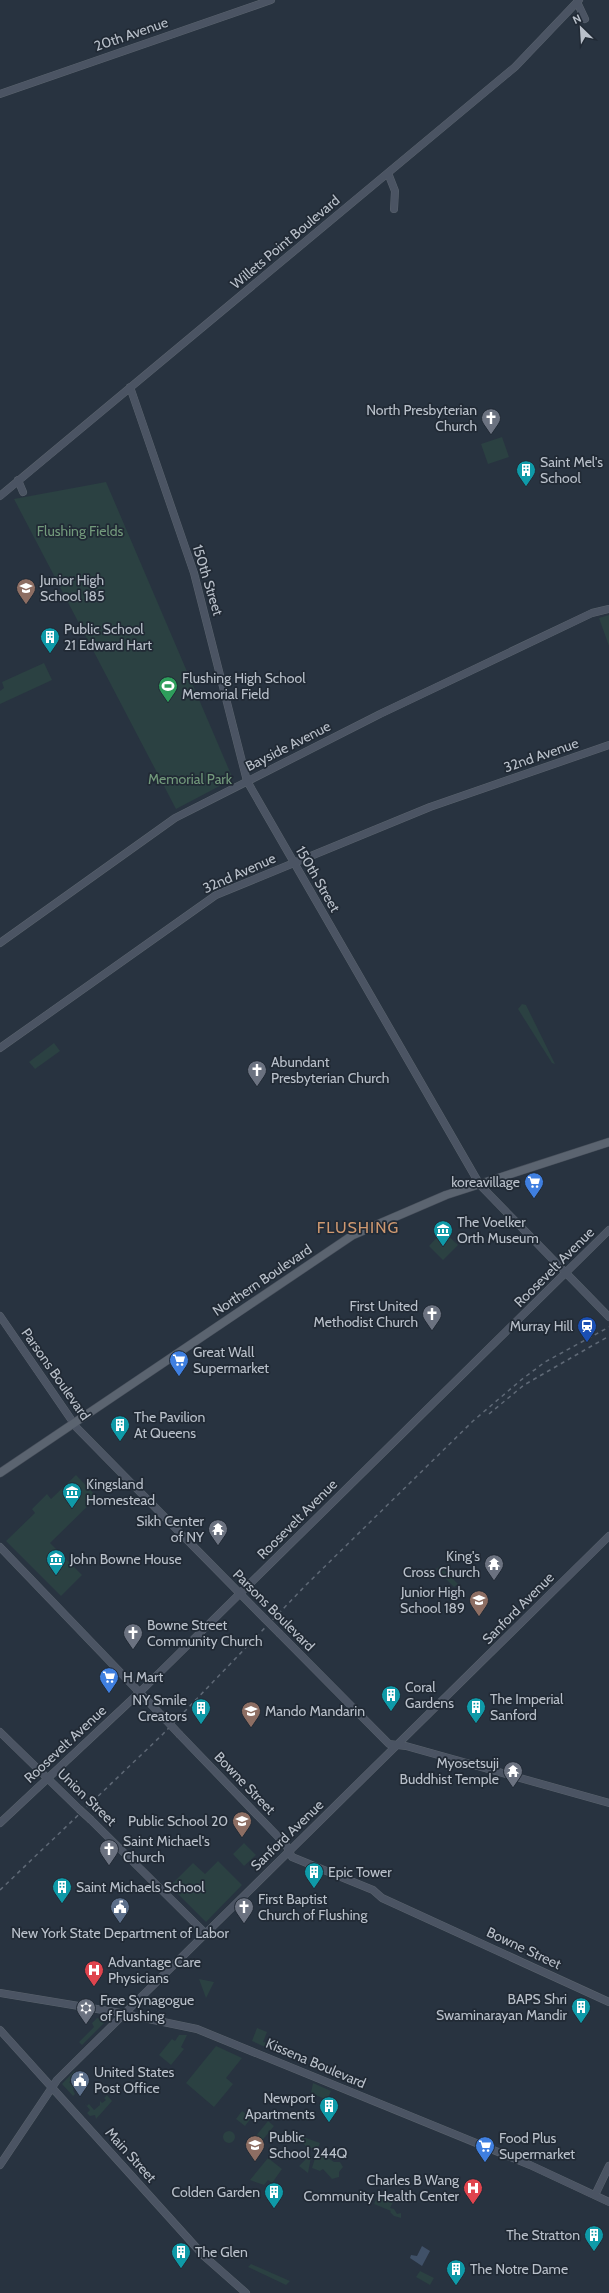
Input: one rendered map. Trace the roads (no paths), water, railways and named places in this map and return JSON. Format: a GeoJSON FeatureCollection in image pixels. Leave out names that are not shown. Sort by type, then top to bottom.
{"type":"FeatureCollection","features":[{"type":"Feature","properties":{"kind":"main road","name":"Northern Boulevard"},"geometry":{"type":"LineString","coordinates":[[0,1473],[353,1235],[446,1195],[609,1142]]}},
{"type":"Feature","properties":{"kind":"street","name":"20th Avenue"},"geometry":{"type":"LineString","coordinates":[[0,94],[271,0]]}},
{"type":"Feature","properties":{"kind":"street"},"geometry":{"type":"LineString","coordinates":[[578,1],[586,19]]}},
{"type":"Feature","properties":{"kind":"street","name":"Willets Point Boulevard"},"geometry":{"type":"LineString","coordinates":[[0,496],[515,67],[578,1]]}},
{"type":"Feature","properties":{"kind":"street"},"geometry":{"type":"LineString","coordinates":[[388,173],[395,191],[394,209]]}},
{"type":"Feature","properties":{"kind":"street","name":"150th Street"},"geometry":{"type":"LineString","coordinates":[[130,387],[194,573],[248,781],[479,1184],[607,1315]]}},
{"type":"Feature","properties":{"kind":"street"},"geometry":{"type":"LineString","coordinates":[[18,480],[23,492]]}},
{"type":"Feature","properties":{"kind":"street","name":"Bayside Avenue"},"geometry":{"type":"LineString","coordinates":[[0,943],[175,818],[491,661],[592,613],[609,609]]}},
{"type":"Feature","properties":{"kind":"street","name":"32nd Avenue"},"geometry":{"type":"LineString","coordinates":[[0,1048],[205,900],[425,809],[609,745]]}},
{"type":"Feature","properties":{"kind":"street","name":"Roosevelt Avenue"},"geometry":{"type":"LineString","coordinates":[[0,1823],[140,1692],[609,1230]]}},
{"type":"Feature","properties":{"kind":"street","name":"Parsons Boulevard"},"geometry":{"type":"LineString","coordinates":[[0,1316],[74,1423],[264,1618],[390,1744],[406,1746],[609,1803]]}},
{"type":"Feature","properties":{"kind":"street","name":"Sanford Avenue"},"geometry":{"type":"LineString","coordinates":[[0,2165],[52,2086],[205,1933],[609,1536]]}},
{"type":"Feature","properties":{"kind":"street","name":"Bowne Street"},"geometry":{"type":"LineString","coordinates":[[0,1547],[286,1845],[292,1857],[372,1890],[382,1898],[609,2002]]}},
{"type":"Feature","properties":{"kind":"street","name":"Union Street"},"geometry":{"type":"LineString","coordinates":[[0,1732],[205,1933]]}},
{"type":"Feature","properties":{"kind":"street","name":"Kissena Boulevard"},"geometry":{"type":"LineString","coordinates":[[0,1993],[123,2014],[197,2029],[536,2167],[609,2202]]}},
{"type":"Feature","properties":{"kind":"street","name":"Main Street"},"geometry":{"type":"LineString","coordinates":[[0,2030],[204,2256],[246,2293]]}},
{"type":"Feature","properties":{"kind":"street"},"geometry":{"type":"LineString","coordinates":[[595,2195],[609,2166]]}},
{"type":"Feature","properties":{"kind":"water"},"geometry":{"type":"Polygon","coordinates":[[[422,2246],[430,2251],[422,2266],[410,2258],[411,2255],[417,2256],[422,2246]]]}},
{"type":"Feature","properties":{"kind":"railway"},"geometry":{"type":"LineString","coordinates":[[0,1890],[163,1734],[306,1585],[473,1421],[521,1380],[545,1362],[609,1327]]}},
{"type":"Feature","properties":{"kind":"railway"},"geometry":{"type":"LineString","coordinates":[[489,1414],[524,1385],[609,1336]]}},
{"type":"Feature","properties":{"kind":"place","name":"North Presbyterian Church"},"geometry":{"type":"Point","coordinates":[491,435]}},
{"type":"Feature","properties":{"kind":"place","name":"Saint Mel's School"},"geometry":{"type":"Point","coordinates":[526,487]}},
{"type":"Feature","properties":{"kind":"place","name":"Junior High School 185"},"geometry":{"type":"Point","coordinates":[26,605]}},
{"type":"Feature","properties":{"kind":"place","name":"Public School 21 Edward Hart"},"geometry":{"type":"Point","coordinates":[50,654]}},
{"type":"Feature","properties":{"kind":"place","name":"Flushing High School Memorial Field"},"geometry":{"type":"Point","coordinates":[168,703]}},
{"type":"Feature","properties":{"kind":"place","name":"Abundant Presbyterian Church"},"geometry":{"type":"Point","coordinates":[257,1087]}},
{"type":"Feature","properties":{"kind":"place","name":"koreavillage"},"geometry":{"type":"Point","coordinates":[534,1199]}},
{"type":"Feature","properties":{"kind":"place","name":"The Voelker Orth Museum"},"geometry":{"type":"Point","coordinates":[443,1247]}},
{"type":"Feature","properties":{"kind":"place","name":"First United Methodist Church"},"geometry":{"type":"Point","coordinates":[432,1331]}},
{"type":"Feature","properties":{"kind":"place","name":"Murray Hill"},"geometry":{"type":"Point","coordinates":[587,1343]}},
{"type":"Feature","properties":{"kind":"place","name":"Great Wall Supermarket"},"geometry":{"type":"Point","coordinates":[179,1377]}},
{"type":"Feature","properties":{"kind":"place","name":"The Pavilion At Queens"},"geometry":{"type":"Point","coordinates":[120,1442]}},
{"type":"Feature","properties":{"kind":"place","name":"Kingsland Homestead"},"geometry":{"type":"Point","coordinates":[72,1509]}},
{"type":"Feature","properties":{"kind":"place","name":"Sikh Center of NY"},"geometry":{"type":"Point","coordinates":[218,1546]}},
{"type":"Feature","properties":{"kind":"place","name":"John Bowne House"},"geometry":{"type":"Point","coordinates":[56,1576]}},
{"type":"Feature","properties":{"kind":"place","name":"King's Cross Church"},"geometry":{"type":"Point","coordinates":[494,1581]}},
{"type":"Feature","properties":{"kind":"place","name":"Junior High School 189"},"geometry":{"type":"Point","coordinates":[479,1617]}},
{"type":"Feature","properties":{"kind":"place","name":"Bowne Street Community Church"},"geometry":{"type":"Point","coordinates":[133,1650]}},
{"type":"Feature","properties":{"kind":"place","name":"H Mart"},"geometry":{"type":"Point","coordinates":[109,1694]}},
{"type":"Feature","properties":{"kind":"place","name":"Coral Gardens"},"geometry":{"type":"Point","coordinates":[391,1712]}},
{"type":"Feature","properties":{"kind":"place","name":"The Imperial Sanford"},"geometry":{"type":"Point","coordinates":[476,1724]}},
{"type":"Feature","properties":{"kind":"place","name":"NY Smile Creators"},"geometry":{"type":"Point","coordinates":[201,1725]}},
{"type":"Feature","properties":{"kind":"place","name":"Mando Mandarin"},"geometry":{"type":"Point","coordinates":[251,1728]}},
{"type":"Feature","properties":{"kind":"place","name":"Myosetsuji Buddhist Temple"},"geometry":{"type":"Point","coordinates":[513,1788]}},
{"type":"Feature","properties":{"kind":"place","name":"Public School 20"},"geometry":{"type":"Point","coordinates":[242,1838]}},
{"type":"Feature","properties":{"kind":"place","name":"Saint Michael's Church"},"geometry":{"type":"Point","coordinates":[109,1866]}},
{"type":"Feature","properties":{"kind":"place","name":"Epic Tower"},"geometry":{"type":"Point","coordinates":[314,1889]}},
{"type":"Feature","properties":{"kind":"place","name":"Saint Michaels School"},"geometry":{"type":"Point","coordinates":[62,1904]}},
{"type":"Feature","properties":{"kind":"place","name":"New York State Department of Labor"},"geometry":{"type":"Point","coordinates":[120,1924]}},
{"type":"Feature","properties":{"kind":"place","name":"First Baptist Church of Flushing"},"geometry":{"type":"Point","coordinates":[244,1924]}},
{"type":"Feature","properties":{"kind":"place","name":"Advantage Care Physicians"},"geometry":{"type":"Point","coordinates":[94,1987]}},
{"type":"Feature","properties":{"kind":"place","name":"BAPS Shri Swaminarayan Mandir"},"geometry":{"type":"Point","coordinates":[581,2024]}},
{"type":"Feature","properties":{"kind":"place","name":"Free Synagogue of Flushing"},"geometry":{"type":"Point","coordinates":[86,2025]}},
{"type":"Feature","properties":{"kind":"place","name":"United States Post Office"},"geometry":{"type":"Point","coordinates":[80,2097]}},
{"type":"Feature","properties":{"kind":"place","name":"Newport Apartments"},"geometry":{"type":"Point","coordinates":[329,2123]}},
{"type":"Feature","properties":{"kind":"place","name":"Public School 244Q"},"geometry":{"type":"Point","coordinates":[255,2162]}},
{"type":"Feature","properties":{"kind":"place","name":"Food Plus Supermarket"},"geometry":{"type":"Point","coordinates":[485,2163]}},
{"type":"Feature","properties":{"kind":"place","name":"Charles B Wang Community Health Center"},"geometry":{"type":"Point","coordinates":[473,2205]}},
{"type":"Feature","properties":{"kind":"place","name":"Colden Garden"},"geometry":{"type":"Point","coordinates":[274,2209]}},
{"type":"Feature","properties":{"kind":"place","name":"The Stratton"},"geometry":{"type":"Point","coordinates":[594,2252]}},
{"type":"Feature","properties":{"kind":"place","name":"The Glen"},"geometry":{"type":"Point","coordinates":[181,2269]}},
{"type":"Feature","properties":{"kind":"place","name":"The Notre Dame"},"geometry":{"type":"Point","coordinates":[456,2286]}},
{"type":"Feature","properties":{"kind":"district","name":"FLUSHING"},"geometry":{"type":"Point","coordinates":[358,1227]}},
{"type":"Feature","properties":{"kind":"park label","name":"Flushing Fields"},"geometry":{"type":"Point","coordinates":[80,531]}},
{"type":"Feature","properties":{"kind":"park label","name":"Memorial Park"},"geometry":{"type":"Point","coordinates":[190,779]}}]}
